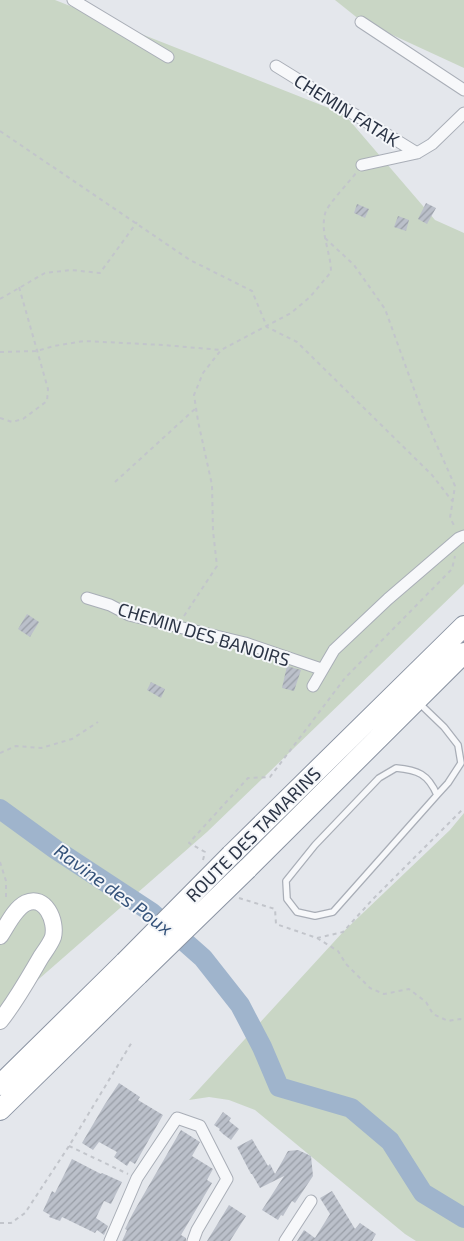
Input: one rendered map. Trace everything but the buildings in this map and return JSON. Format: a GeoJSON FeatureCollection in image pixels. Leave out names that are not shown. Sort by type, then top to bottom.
{"type":"FeatureCollection","features":[{"type":"Feature","properties":{"kind":"highway","name":"ROUTE DES TAMARINS"},"geometry":{"type":"LineString","coordinates":[[0,1110],[131,968],[231,855],[464,626]]}},
{"type":"Feature","properties":{"kind":"highway","name":"ROUTE DES TAMARINS"},"geometry":{"type":"LineString","coordinates":[[0,1086],[131,968],[246,869],[464,653]]}},
{"type":"Feature","properties":{"kind":"main road"},"geometry":{"type":"LineString","coordinates":[[0,936],[16,911],[26,902],[38,902],[49,910],[53,922],[53,937],[18,998],[0,1021]]}},
{"type":"Feature","properties":{"kind":"street"},"geometry":{"type":"LineString","coordinates":[[73,0],[168,57]]}},
{"type":"Feature","properties":{"kind":"street"},"geometry":{"type":"LineString","coordinates":[[361,22],[464,90]]}},
{"type":"Feature","properties":{"kind":"street","name":"CHEMIN FATAK"},"geometry":{"type":"LineString","coordinates":[[276,66],[417,153]]}},
{"type":"Feature","properties":{"kind":"street","name":"CHEMIN FATAK"},"geometry":{"type":"LineString","coordinates":[[362,165],[417,153],[432,144],[464,113]]}},
{"type":"Feature","properties":{"kind":"street"},"geometry":{"type":"LineString","coordinates":[[313,686],[321,669],[334,650],[388,599],[461,537]]}},
{"type":"Feature","properties":{"kind":"street","name":"CHEMIN DES BANOIRS"},"geometry":{"type":"LineString","coordinates":[[87,598],[110,605],[129,615],[245,644],[321,669]]}},
{"type":"Feature","properties":{"kind":"street"},"geometry":{"type":"LineString","coordinates":[[110,1241],[137,1178],[177,1118],[200,1126],[227,1179],[197,1230],[193,1241]]}},
{"type":"Feature","properties":{"kind":"street"},"geometry":{"type":"LineString","coordinates":[[285,1241],[312,1201]]}},
{"type":"Feature","properties":{"kind":"lane"},"geometry":{"type":"LineString","coordinates":[[416,700],[458,745],[461,763],[448,783],[333,912],[315,916],[297,912],[286,899],[286,881],[315,845],[379,778],[396,768],[415,770],[431,781],[437,795]]}},
{"type":"Feature","properties":{"kind":"path"},"geometry":{"type":"LineString","coordinates":[[0,131],[137,222],[190,260],[252,292],[267,327],[297,342],[432,475],[453,502]]}},
{"type":"Feature","properties":{"kind":"path"},"geometry":{"type":"LineString","coordinates":[[178,627],[217,566],[213,531],[212,485],[194,395],[203,373],[221,350],[291,314],[310,297],[331,272],[331,262],[325,238],[325,212],[362,165]]}},
{"type":"Feature","properties":{"kind":"path"},"geometry":{"type":"LineString","coordinates":[[0,299],[45,273],[71,270],[100,273],[137,222]]}},
{"type":"Feature","properties":{"kind":"path"},"geometry":{"type":"LineString","coordinates":[[201,865],[205,852],[189,843],[248,778],[270,778],[345,678],[452,569],[461,537],[450,518],[455,486],[423,414],[386,309],[354,265],[325,238]]}},
{"type":"Feature","properties":{"kind":"path"},"geometry":{"type":"LineString","coordinates":[[0,418],[12,422],[23,419],[47,401],[48,389],[18,287]]}},
{"type":"Feature","properties":{"kind":"path"},"geometry":{"type":"LineString","coordinates":[[0,352],[37,351],[84,341],[221,350]]}},
{"type":"Feature","properties":{"kind":"path"},"geometry":{"type":"LineString","coordinates":[[115,482],[196,408]]}},
{"type":"Feature","properties":{"kind":"path"},"geometry":{"type":"LineString","coordinates":[[0,753],[16,746],[41,748],[72,739],[98,722]]}},
{"type":"Feature","properties":{"kind":"path"},"geometry":{"type":"LineString","coordinates":[[317,938],[343,932],[372,899],[464,808]]}},
{"type":"Feature","properties":{"kind":"path"},"geometry":{"type":"LineString","coordinates":[[0,862],[6,881],[6,904]]}},
{"type":"Feature","properties":{"kind":"path"},"geometry":{"type":"LineString","coordinates":[[234,894],[241,900],[275,909],[276,924],[317,938],[338,950],[346,964],[370,988],[384,994],[410,989],[426,1002],[433,1014],[448,1021],[460,1019],[464,1021]]}},
{"type":"Feature","properties":{"kind":"path"},"geometry":{"type":"LineString","coordinates":[[0,1223],[11,1223],[25,1213],[69,1146],[132,1042]]}},
{"type":"Feature","properties":{"kind":"path"},"geometry":{"type":"LineString","coordinates":[[69,1146],[137,1178]]}},
{"type":"Feature","properties":{"kind":"green space"},"geometry":{"type":"Polygon","coordinates":[[[0,0],[55,0],[344,114],[435,220],[464,233],[464,584],[207,832],[0,1013],[0,0]]]}},
{"type":"Feature","properties":{"kind":"green space"},"geometry":{"type":"Polygon","coordinates":[[[335,0],[464,0],[464,68],[360,20],[335,0]]]}},
{"type":"Feature","properties":{"kind":"green space"},"geometry":{"type":"Polygon","coordinates":[[[464,813],[464,1241],[416,1241],[405,1234],[255,1110],[229,1100],[209,1097],[189,1100],[343,932],[450,830],[464,813]]]}},
{"type":"Feature","properties":{"kind":"waterway","name":"Ravine des Poux"},"geometry":{"type":"LineString","coordinates":[[0,809],[55,849],[151,912],[203,958],[240,1005],[262,1047],[279,1087],[351,1108],[390,1141],[423,1193],[464,1218]]}}]}
